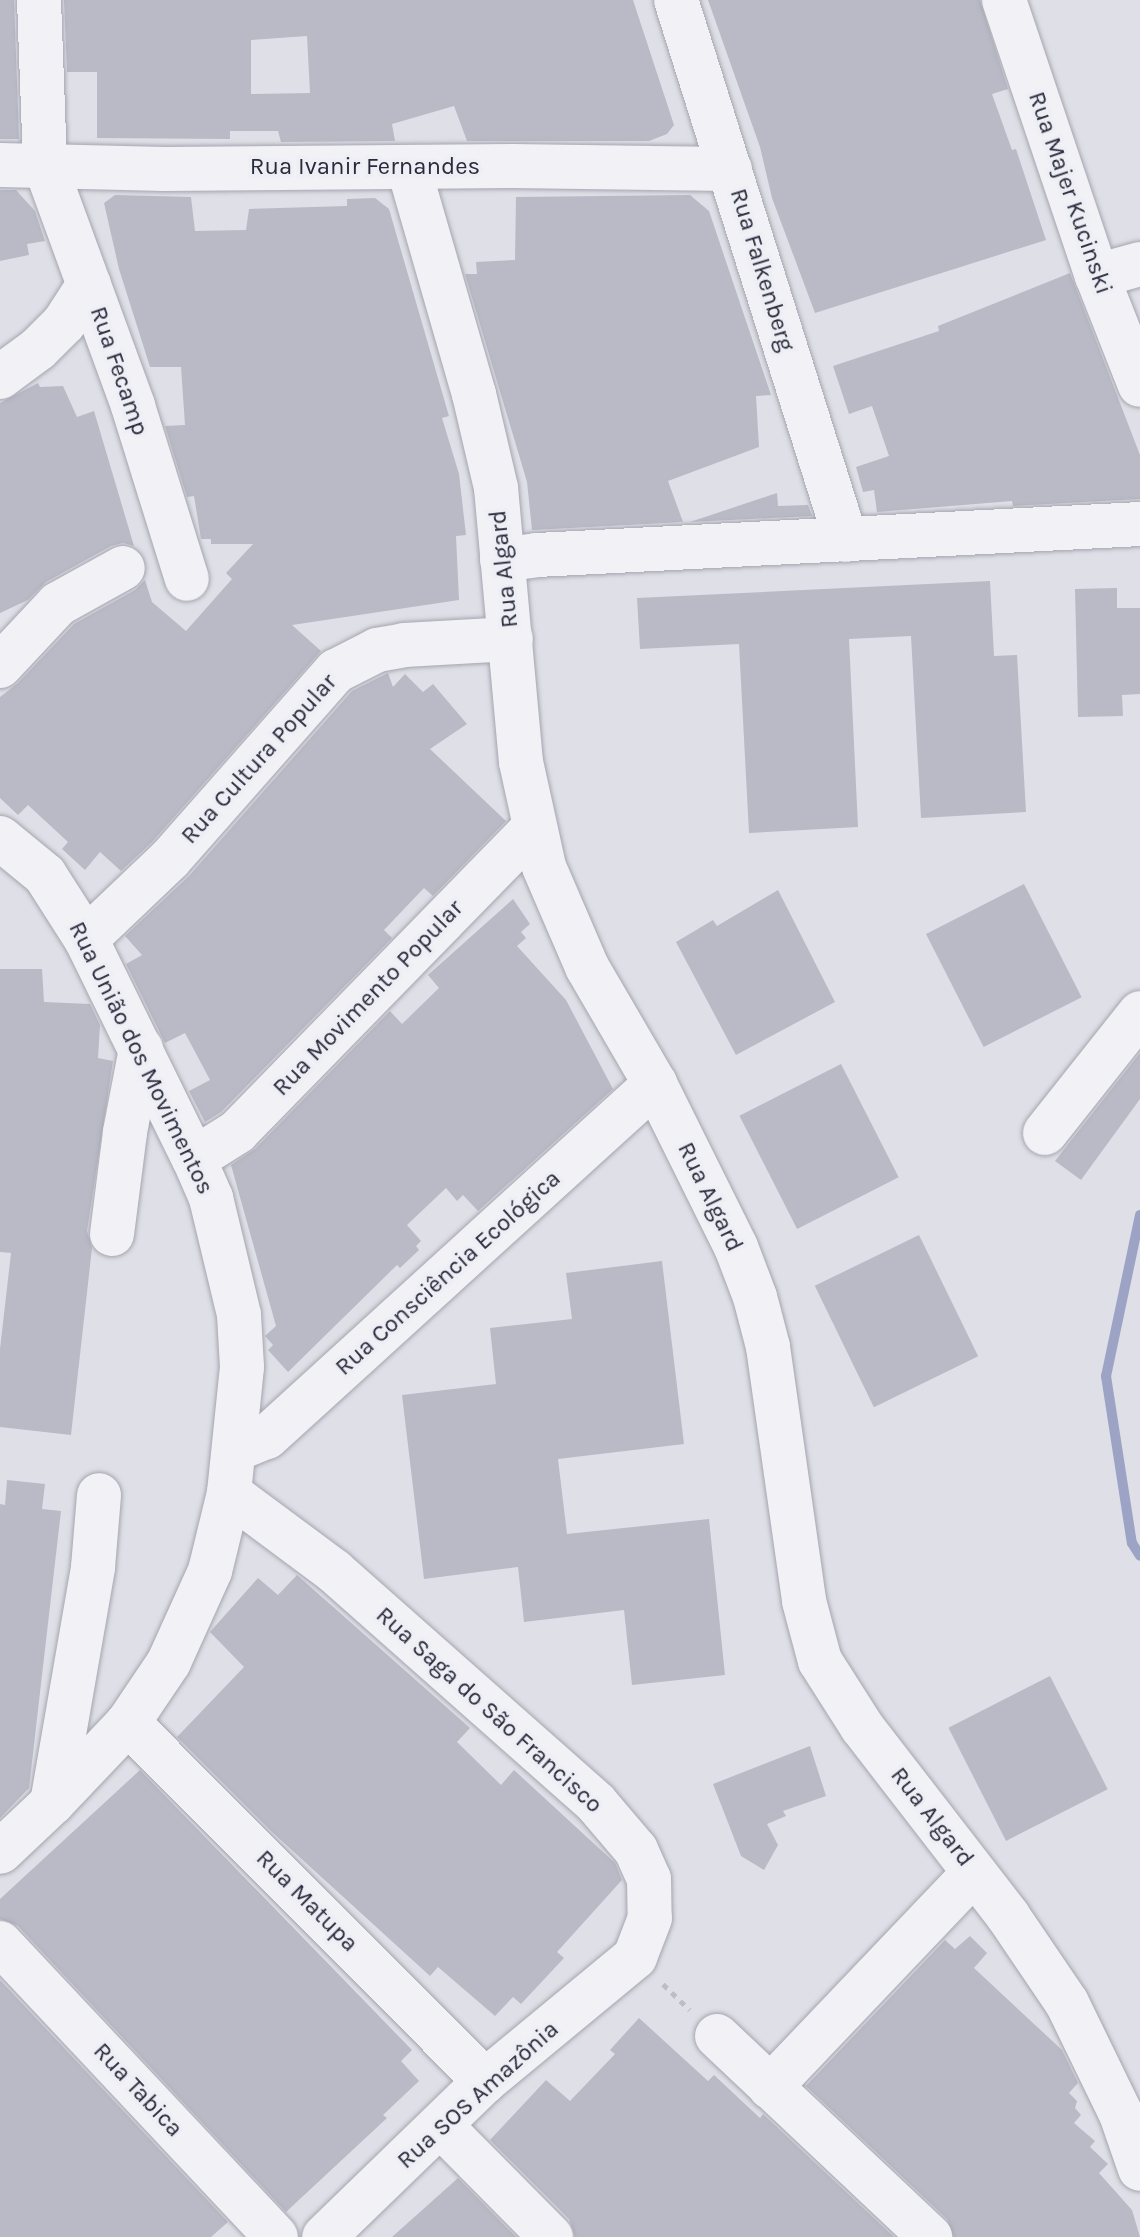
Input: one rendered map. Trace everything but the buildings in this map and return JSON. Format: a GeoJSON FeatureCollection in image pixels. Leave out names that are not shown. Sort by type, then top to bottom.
{"type":"FeatureCollection","features":[{"type":"Feature","properties":{"kind":"street","name":"Rua Fecamp"},"geometry":{"type":"LineString","coordinates":[[39,0],[45,165],[133,406],[187,579]]}},
{"type":"Feature","properties":{"kind":"street","name":"Rua Falkenberg"},"geometry":{"type":"LineString","coordinates":[[676,0],[846,540]]}},
{"type":"Feature","properties":{"kind":"street","name":"Rua Majer Kucinski"},"geometry":{"type":"LineString","coordinates":[[1004,0],[1097,276],[1140,385]]}},
{"type":"Feature","properties":{"kind":"street","name":"Rua Ivanir Fernandes"},"geometry":{"type":"LineString","coordinates":[[0,165],[165,169],[512,166],[730,169]]}},
{"type":"Feature","properties":{"kind":"street","name":"Rua Algard"},"geometry":{"type":"LineString","coordinates":[[409,169],[496,488],[521,762],[533,829],[544,867],[587,967],[655,1084],[736,1247],[755,1297],[768,1347],[804,1601],[820,1661],[862,1727],[974,1873],[1067,2003],[1121,2114],[1140,2169]]}},
{"type":"Feature","properties":{"kind":"street"},"geometry":{"type":"LineString","coordinates":[[1097,276],[1140,264]]}},
{"type":"Feature","properties":{"kind":"street"},"geometry":{"type":"LineString","coordinates":[[0,377],[38,349],[64,323],[89,284]]}},
{"type":"Feature","properties":{"kind":"street"},"geometry":{"type":"LineString","coordinates":[[502,560],[537,555],[1140,524]]}},
{"type":"Feature","properties":{"kind":"street"},"geometry":{"type":"LineString","coordinates":[[0,666],[58,604],[123,568]]}},
{"type":"Feature","properties":{"kind":"street","name":"Rua Cultura Popular"},"geometry":{"type":"LineString","coordinates":[[86,939],[170,859],[336,671],[377,650],[404,645],[511,639]]}},
{"type":"Feature","properties":{"kind":"street","name":"Rua Movimento Popular"},"geometry":{"type":"LineString","coordinates":[[194,1159],[237,1132],[533,829]]}},
{"type":"Feature","properties":{"kind":"street","name":"Rua União dos Movimentos"},"geometry":{"type":"LineString","coordinates":[[0,838],[45,875],[86,939],[194,1159],[211,1198],[239,1315],[242,1367],[229,1493],[210,1571],[169,1662],[128,1723],[0,1852]]}},
{"type":"Feature","properties":{"kind":"street"},"geometry":{"type":"LineString","coordinates":[[1045,1133],[1140,1013]]}},
{"type":"Feature","properties":{"kind":"street"},"geometry":{"type":"LineString","coordinates":[[112,1234],[141,1049]]}},
{"type":"Feature","properties":{"kind":"street","name":"Rua Consciência Ecológica"},"geometry":{"type":"LineString","coordinates":[[234,1450],[253,1445],[284,1422],[655,1084]]}},
{"type":"Feature","properties":{"kind":"street","name":"Rua Saga do São Francisco"},"geometry":{"type":"LineString","coordinates":[[229,1493],[334,1571],[596,1803],[636,1850],[649,1879],[650,1918],[635,1957]]}},
{"type":"Feature","properties":{"kind":"street"},"geometry":{"type":"LineString","coordinates":[[52,1803],[93,1567],[99,1495]]}},
{"type":"Feature","properties":{"kind":"street","name":"Rua Matupa"},"geometry":{"type":"LineString","coordinates":[[128,1723],[485,2081]]}},
{"type":"Feature","properties":{"kind":"street"},"geometry":{"type":"LineString","coordinates":[[770,2087],[974,1873]]}},
{"type":"Feature","properties":{"kind":"street","name":"Rua Tabica"},"geometry":{"type":"LineString","coordinates":[[0,1943],[276,2237]]}},
{"type":"Feature","properties":{"kind":"street","name":"Rua SOS Amazônia"},"geometry":{"type":"LineString","coordinates":[[324,2237],[442,2127],[485,2081],[635,1957]]}},
{"type":"Feature","properties":{"kind":"street"},"geometry":{"type":"LineString","coordinates":[[717,2036],[930,2237]]}},
{"type":"Feature","properties":{"kind":"street"},"geometry":{"type":"LineString","coordinates":[[442,2127],[551,2237]]}},
{"type":"Feature","properties":{"kind":"path"},"geometry":{"type":"LineString","coordinates":[[635,1957],[717,2036]]}},
{"type":"Feature","properties":{"kind":"waterway"},"geometry":{"type":"LineString","coordinates":[[1140,1215],[1106,1376],[1132,1543],[1140,1556]]}}]}
